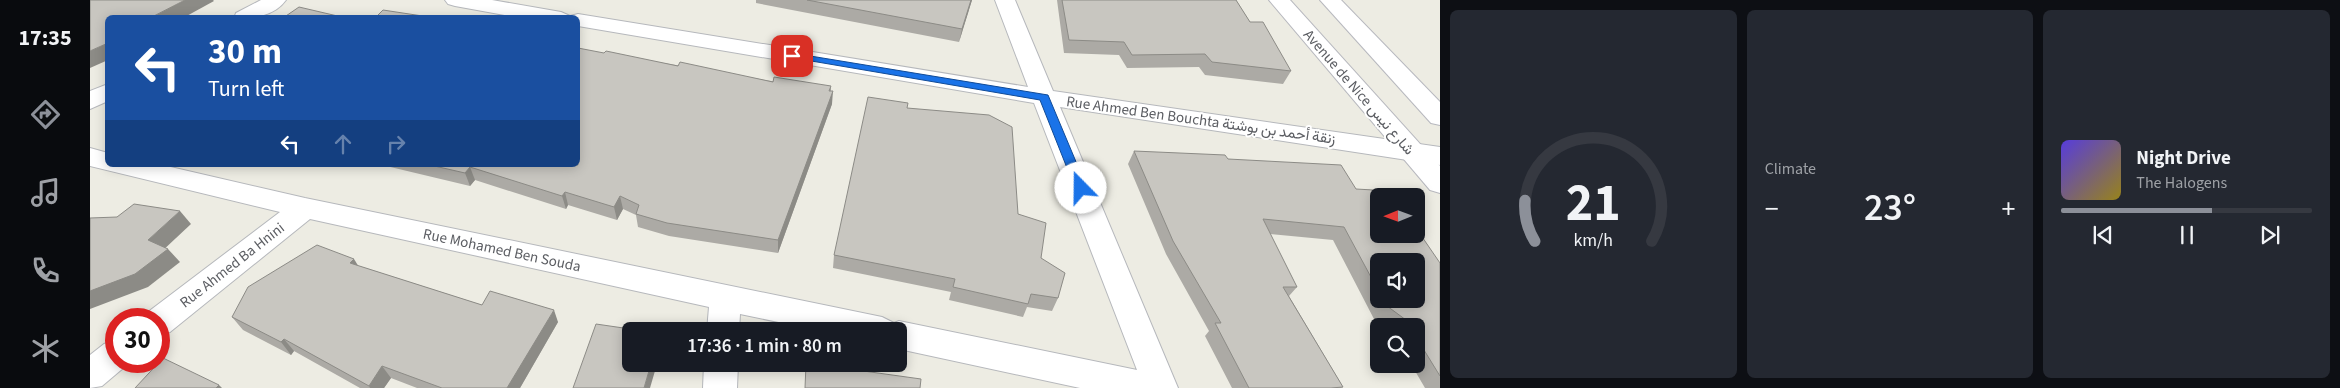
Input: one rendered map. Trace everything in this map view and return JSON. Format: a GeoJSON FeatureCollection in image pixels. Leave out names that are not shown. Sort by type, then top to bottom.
{"type":"FeatureCollection","features":[{"type":"Feature","properties":{"kind":"street"},"geometry":{"type":"LineString","coordinates":[[249,15],[276,0]]}},
{"type":"Feature","properties":{"kind":"street"},"geometry":{"type":"LineString","coordinates":[[454,0],[543,15]]}},
{"type":"Feature","properties":{"kind":"street"},"geometry":{"type":"LineString","coordinates":[[1006,0],[1162,388]]}},
{"type":"Feature","properties":{"kind":"street","name":"Avenue de Nice شارع نيس"},"geometry":{"type":"LineString","coordinates":[[1279,0],[1440,183]]}},
{"type":"Feature","properties":{"kind":"street"},"geometry":{"type":"LineString","coordinates":[[1330,0],[1440,117]]}},
{"type":"Feature","properties":{"kind":"street","name":"Rue Ahmed Ben Bouchta زنقة أحمد بن بوشتة"},"geometry":{"type":"LineString","coordinates":[[580,20],[1044,97],[1440,156]]}},
{"type":"Feature","properties":{"kind":"street"},"geometry":{"type":"LineString","coordinates":[[90,101],[105,93]]}},
{"type":"Feature","properties":{"kind":"street"},"geometry":{"type":"LineString","coordinates":[[90,157],[105,161]]}},
{"type":"Feature","properties":{"kind":"street","name":"Rue Mohamed Ben Souda"},"geometry":{"type":"LineString","coordinates":[[131,167],[306,208],[839,322]]}},
{"type":"Feature","properties":{"kind":"street","name":"Rue Ahmed Ba Hnini"},"geometry":{"type":"LineString","coordinates":[[170,313],[306,208]]}},
{"type":"Feature","properties":{"kind":"street"},"geometry":{"type":"LineString","coordinates":[[724,322],[725,298]]}},
{"type":"Feature","properties":{"kind":"street"},"geometry":{"type":"LineString","coordinates":[[907,337],[1151,388]]}},
{"type":"Feature","properties":{"kind":"street"},"geometry":{"type":"LineString","coordinates":[[90,375],[105,363]]}},
{"type":"Feature","properties":{"kind":"street"},"geometry":{"type":"LineString","coordinates":[[720,388],[721,372]]}},
{"type":"Feature","properties":{"kind":"building"},"geometry":{"type":"Polygon","coordinates":[[[90,0],[185,0],[156,15],[105,15],[105,44],[90,51],[90,0]]]}},
{"type":"Feature","properties":{"kind":"building"},"geometry":{"type":"Polygon","coordinates":[[[807,0],[971,0],[962,29],[807,0]]]}},
{"type":"Feature","properties":{"kind":"building"},"geometry":{"type":"Polygon","coordinates":[[[1062,0],[1236,0],[1250,22],[1263,22],[1291,71],[1212,62],[1205,54],[1132,55],[1124,42],[1069,40],[1062,0]]]}},
{"type":"Feature","properties":{"kind":"building"},"geometry":{"type":"Polygon","coordinates":[[[299,7],[333,15],[287,15],[299,7]]]}},
{"type":"Feature","properties":{"kind":"building"},"geometry":{"type":"Polygon","coordinates":[[[383,10],[416,15],[378,15],[383,10]]]}},
{"type":"Feature","properties":{"kind":"building"},"geometry":{"type":"Polygon","coordinates":[[[580,48],[604,53],[606,51],[678,66],[680,62],[773,82],[774,77],[831,86],[829,91],[833,91],[778,240],[667,223],[636,214],[639,205],[620,196],[614,207],[565,192],[562,196],[470,167],[580,167],[580,48]]]}},
{"type":"Feature","properties":{"kind":"building"},"geometry":{"type":"Polygon","coordinates":[[[868,97],[908,103],[907,108],[989,115],[1012,127],[1018,214],[1046,223],[1041,258],[1065,273],[1058,298],[1031,294],[1028,304],[953,287],[955,279],[834,255],[868,97]]]}},
{"type":"Feature","properties":{"kind":"building"},"geometry":{"type":"Polygon","coordinates":[[[1134,151],[1225,155],[1228,159],[1341,165],[1356,189],[1370,190],[1370,243],[1425,243],[1425,241],[1440,263],[1440,376],[1425,352],[1425,318],[1403,318],[1390,308],[1425,308],[1425,253],[1370,253],[1370,275],[1344,227],[1263,219],[1297,287],[1283,287],[1343,387],[1249,388],[1215,323],[1221,323],[1173,241],[1134,151]]]}},
{"type":"Feature","properties":{"kind":"building"},"geometry":{"type":"Polygon","coordinates":[[[439,167],[470,167],[465,173],[439,167]]]}},
{"type":"Feature","properties":{"kind":"building"},"geometry":{"type":"Polygon","coordinates":[[[134,204],[180,211],[148,240],[168,249],[135,274],[90,291],[90,218],[117,217],[134,204]]]}},
{"type":"Feature","properties":{"kind":"building"},"geometry":{"type":"Polygon","coordinates":[[[317,245],[354,259],[350,263],[482,305],[490,291],[554,310],[507,388],[442,388],[382,366],[369,386],[284,339],[281,342],[232,317],[248,287],[317,245]]]}},
{"type":"Feature","properties":{"kind":"building"},"geometry":{"type":"Polygon","coordinates":[[[596,324],[622,328],[622,372],[649,372],[644,388],[573,388],[596,324]]]}},
{"type":"Feature","properties":{"kind":"building"},"geometry":{"type":"Polygon","coordinates":[[[170,361],[219,385],[216,388],[135,388],[149,373],[170,373],[170,361]]]}},
{"type":"Feature","properties":{"kind":"building"},"geometry":{"type":"Polygon","coordinates":[[[806,372],[871,372],[921,379],[920,388],[805,388],[806,372]]]}},
{"type":"Feature","properties":{"kind":"route"},"geometry":{"type":"LineString","coordinates":[[792,56],[1044,97],[1081,188]]}}]}
